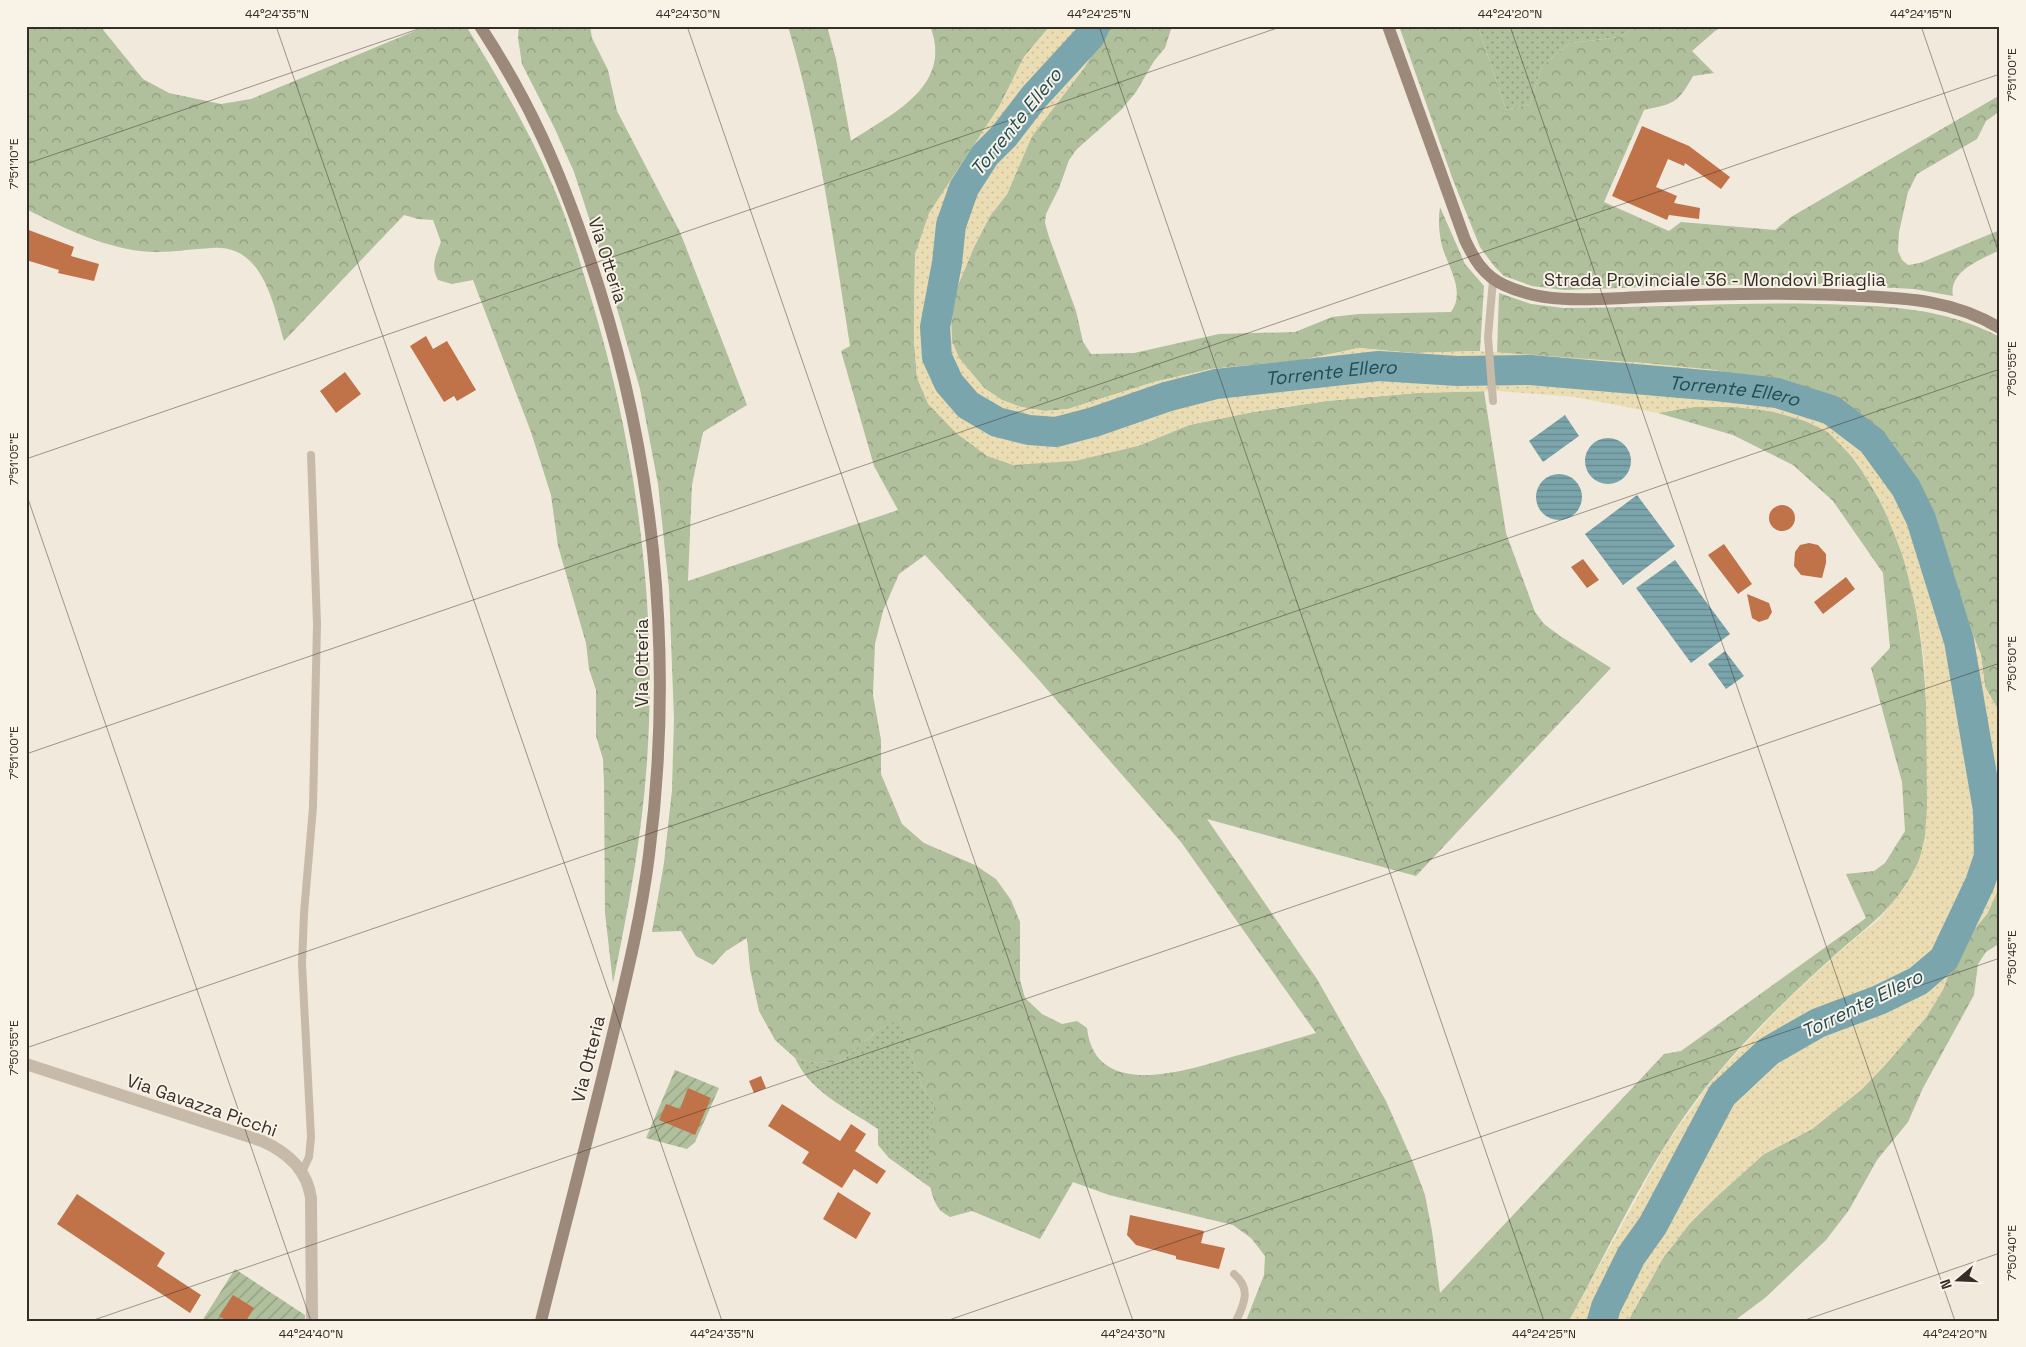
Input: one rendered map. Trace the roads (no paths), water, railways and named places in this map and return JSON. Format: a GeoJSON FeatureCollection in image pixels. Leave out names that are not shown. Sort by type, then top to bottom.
{"type":"FeatureCollection","features":[{"type":"Feature","properties":{"kind":"main road","name":"Via Otteria"},"geometry":{"type":"LineString","coordinates":[[480,26],[521,91],[554,160],[572,204],[615,337],[639,444],[658,605],[660,663],[659,734],[649,856],[638,921],[622,993],[541,1321]]}},
{"type":"Feature","properties":{"kind":"main road","name":"Strada Provinciale 36 - Mondovì Briaglia"},"geometry":{"type":"LineString","coordinates":[[1388,26],[1465,240],[1478,265],[1493,280],[1529,294],[1568,299],[1759,293],[1916,299],[1958,309],[2000,328]]}},
{"type":"Feature","properties":{"kind":"street","name":"Via Gavazza Picchi"},"geometry":{"type":"LineString","coordinates":[[26,1064],[262,1141],[284,1153],[302,1172],[311,1198],[312,1321]]}},
{"type":"Feature","properties":{"kind":"lane"},"geometry":{"type":"LineString","coordinates":[[1493,280],[1488,337],[1493,401]]}},
{"type":"Feature","properties":{"kind":"lane"},"geometry":{"type":"LineString","coordinates":[[302,1172],[309,1157],[311,1137],[302,964],[304,913],[313,807],[317,639],[311,455]]}},
{"type":"Feature","properties":{"kind":"lane"},"geometry":{"type":"LineString","coordinates":[[1234,1274],[1246,1288],[1246,1299],[1236,1321]]}},
{"type":"Feature","properties":{"kind":"water"},"geometry":{"type":"Polygon","coordinates":[[[1565,415],[1579,436],[1543,462],[1529,441],[1565,415]]]}},
{"type":"Feature","properties":{"kind":"water"},"geometry":{"type":"Polygon","coordinates":[[[1608,438],[1621,442],[1627,448],[1631,461],[1627,474],[1621,480],[1608,484],[1595,480],[1589,474],[1585,461],[1589,448],[1595,442],[1608,438]]]}},
{"type":"Feature","properties":{"kind":"water"},"geometry":{"type":"Polygon","coordinates":[[[1559,474],[1572,478],[1578,484],[1582,497],[1578,510],[1572,516],[1559,520],[1546,516],[1540,510],[1536,497],[1540,484],[1546,478],[1559,474]]]}},
{"type":"Feature","properties":{"kind":"water"},"geometry":{"type":"Polygon","coordinates":[[[1637,495],[1675,546],[1623,585],[1585,534],[1637,495]]]}},
{"type":"Feature","properties":{"kind":"water"},"geometry":{"type":"Polygon","coordinates":[[[1675,560],[1730,634],[1691,663],[1636,588],[1675,560]]]}},
{"type":"Feature","properties":{"kind":"water"},"geometry":{"type":"Polygon","coordinates":[[[1725,651],[1744,676],[1726,689],[1708,664],[1725,651]]]}},
{"type":"Feature","properties":{"kind":"waterway","name":"Torrente Ellero"},"geometry":{"type":"LineString","coordinates":[[1095,26],[1090,36],[1034,97],[1004,136],[985,155],[964,188],[951,225],[947,263],[935,327],[937,357],[949,383],[968,405],[997,422],[1029,430],[1056,432],[1094,422],[1166,397],[1216,384],[1379,366],[1457,371],[1530,370],[1777,393],[1831,410],[1872,441],[1906,488],[1921,519],[1959,641],[1988,810],[1989,856],[1980,883],[1944,959],[1918,981],[1879,1000],[1818,1023],[1769,1051],[1722,1095],[1653,1225],[1631,1256],[1606,1307],[1602,1321]]}},
{"type":"Feature","properties":{"kind":"waterway"},"geometry":{"type":"LineString","coordinates":[[1989,856],[2000,858]]}}]}
